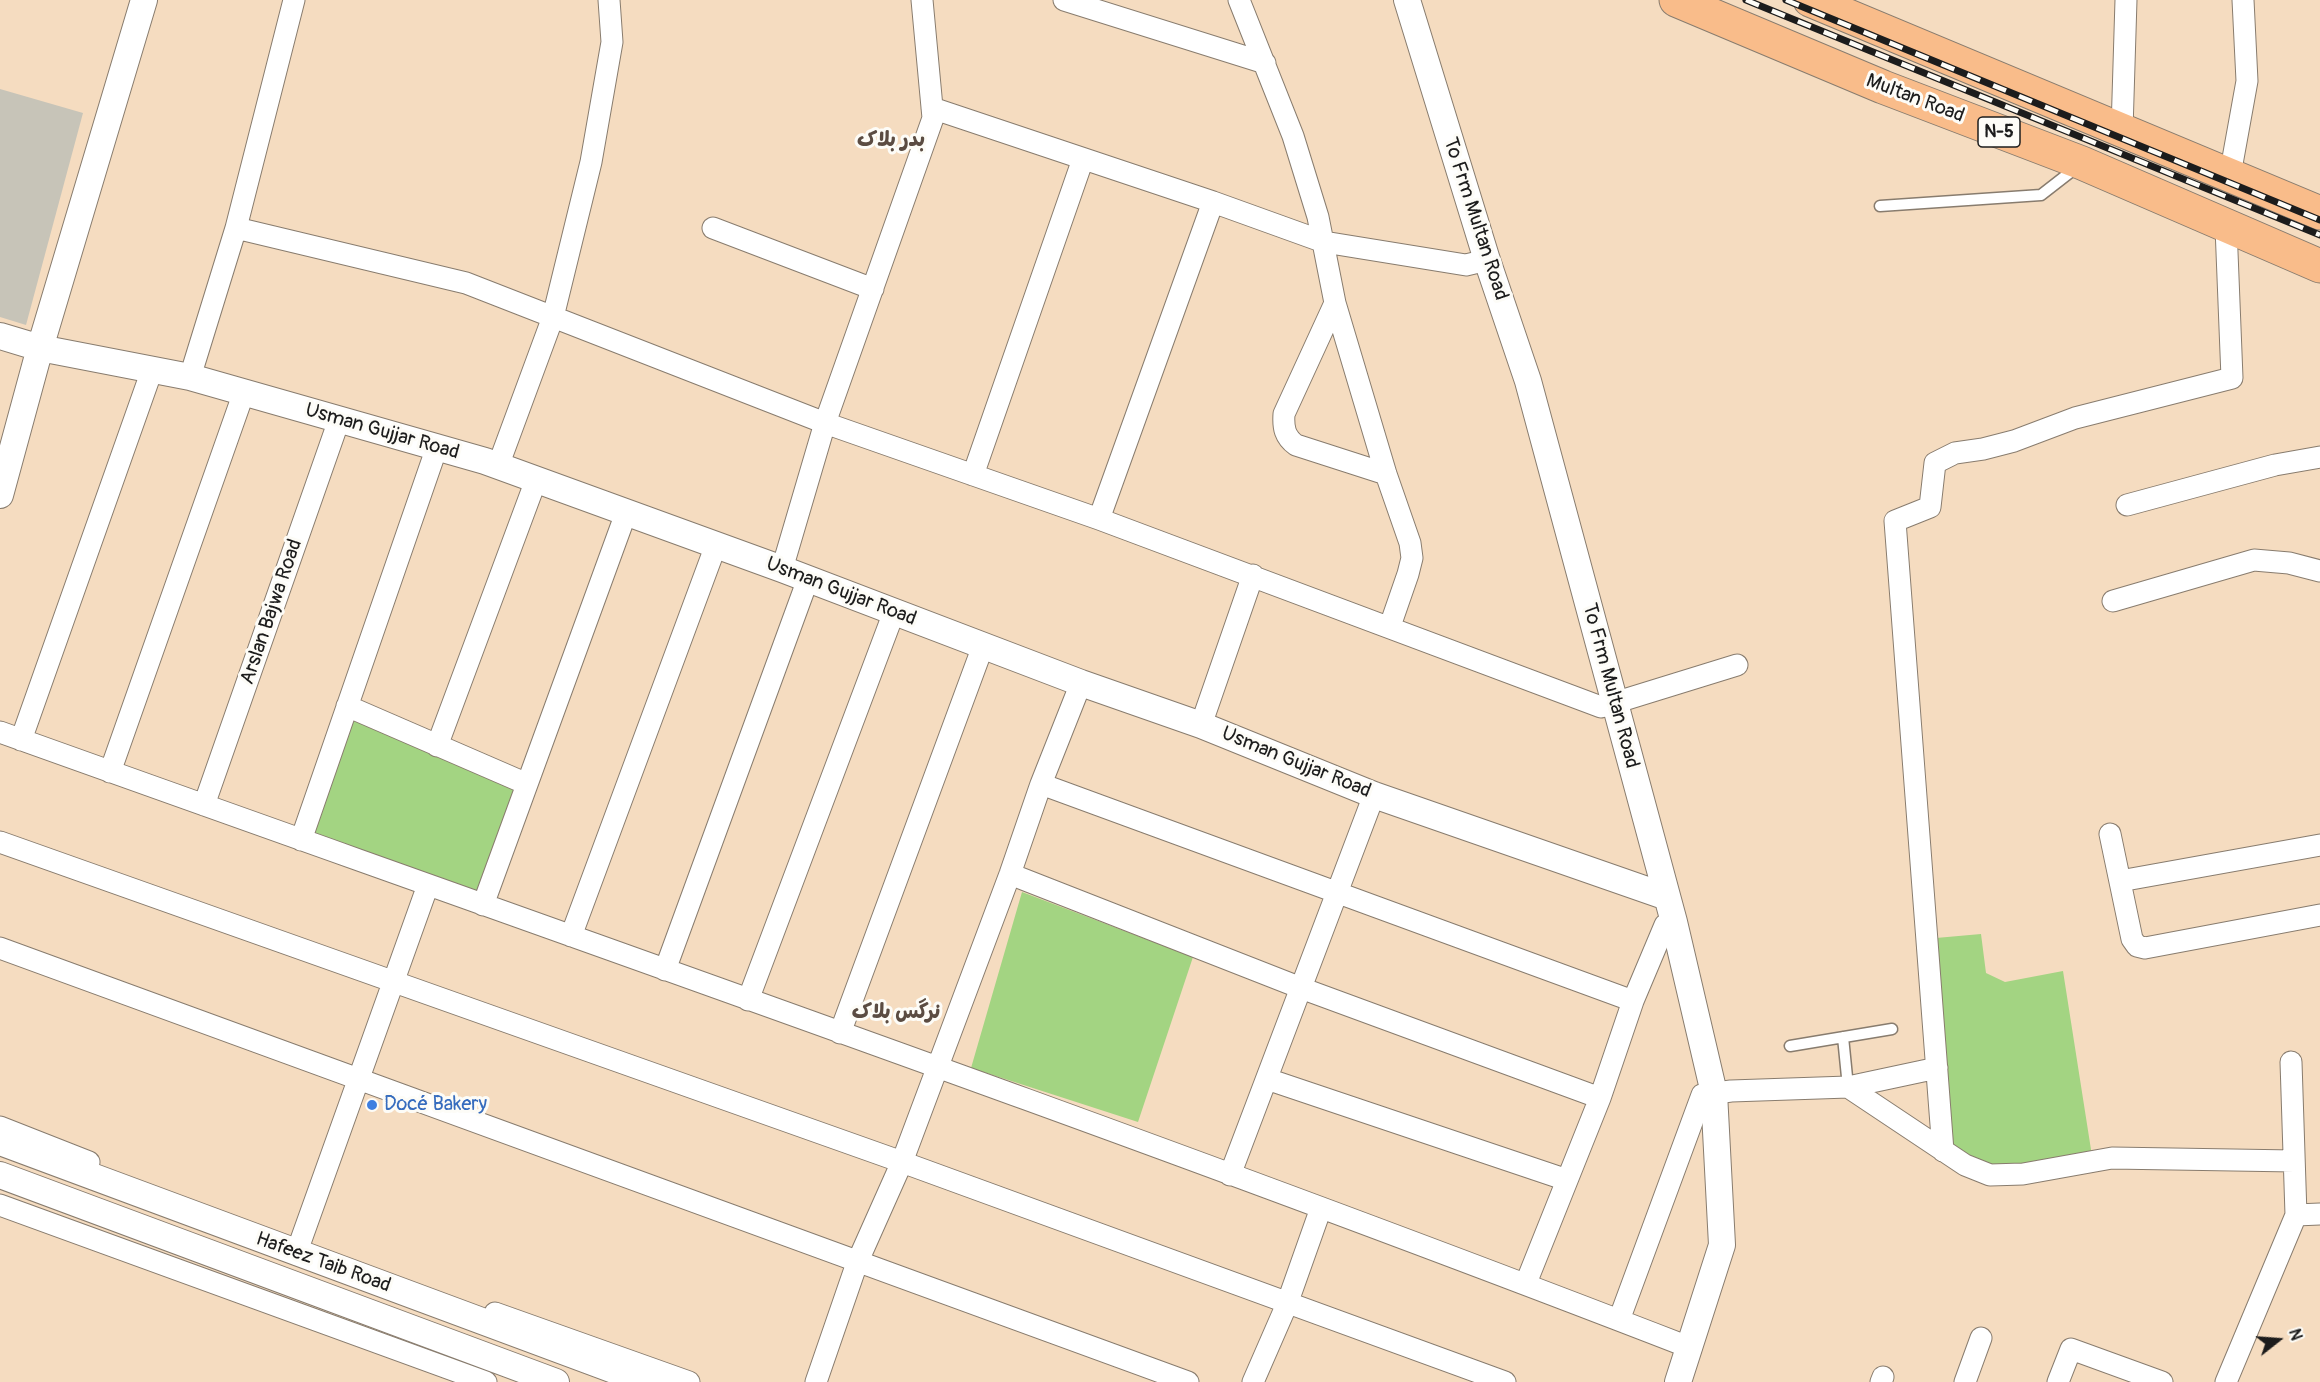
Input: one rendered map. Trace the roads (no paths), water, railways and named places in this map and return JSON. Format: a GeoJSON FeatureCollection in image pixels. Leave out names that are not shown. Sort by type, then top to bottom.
{"type":"FeatureCollection","features":[{"type":"Feature","properties":{"kind":"main road","name":"Multan Road"},"geometry":{"type":"LineString","coordinates":[[1676,0],[1883,87],[2082,164],[2320,266]]}},
{"type":"Feature","properties":{"kind":"main road","name":"N-5"},"geometry":{"type":"LineString","coordinates":[[1810,0],[2320,213]]}},
{"type":"Feature","properties":{"kind":"street"},"geometry":{"type":"LineString","coordinates":[[0,495],[40,348],[144,0]]}},
{"type":"Feature","properties":{"kind":"street"},"geometry":{"type":"LineString","coordinates":[[190,377],[236,228],[294,0]]}},
{"type":"Feature","properties":{"kind":"street"},"geometry":{"type":"LineString","coordinates":[[498,466],[553,317],[594,140],[612,42],[609,0]]}},
{"type":"Feature","properties":{"kind":"street"},"geometry":{"type":"LineString","coordinates":[[782,569],[825,423],[933,118],[922,0]]}},
{"type":"Feature","properties":{"kind":"street"},"geometry":{"type":"LineString","coordinates":[[1064,0],[1265,63]]}},
{"type":"Feature","properties":{"kind":"street"},"geometry":{"type":"LineString","coordinates":[[1239,0],[1293,136],[1318,217],[1335,303],[1386,474],[1410,543],[1412,558],[1390,627]]}},
{"type":"Feature","properties":{"kind":"street","name":"To Frm Multan Road"},"geometry":{"type":"LineString","coordinates":[[1407,0],[1487,260],[1528,381],[1674,922],[1714,1092],[1722,1245],[1678,1382]]}},
{"type":"Feature","properties":{"kind":"street"},"geometry":{"type":"LineString","coordinates":[[2122,130],[2126,0]]}},
{"type":"Feature","properties":{"kind":"street"},"geometry":{"type":"LineString","coordinates":[[2230,175],[2247,81],[2243,0]]}},
{"type":"Feature","properties":{"kind":"street"},"geometry":{"type":"LineString","coordinates":[[932,108],[1213,202],[1324,242],[1466,265],[1487,260]]}},
{"type":"Feature","properties":{"kind":"street"},"geometry":{"type":"LineString","coordinates":[[973,475],[1083,159]]}},
{"type":"Feature","properties":{"kind":"street"},"geometry":{"type":"LineString","coordinates":[[1099,519],[1213,202]]}},
{"type":"Feature","properties":{"kind":"street"},"geometry":{"type":"LineString","coordinates":[[1943,1151],[1894,521],[1930,507],[1935,463],[1955,453],[2004,443],[2075,418],[2232,378],[2226,227]]}},
{"type":"Feature","properties":{"kind":"street"},"geometry":{"type":"LineString","coordinates":[[236,228],[466,283],[825,423],[1253,575],[1601,707],[1737,664]]}},
{"type":"Feature","properties":{"kind":"street"},"geometry":{"type":"LineString","coordinates":[[713,228],[873,289]]}},
{"type":"Feature","properties":{"kind":"street"},"geometry":{"type":"LineString","coordinates":[[1335,303],[1284,414],[1283,425],[1290,440],[1296,445],[1386,474]]}},
{"type":"Feature","properties":{"kind":"street","name":"Usman Gujjar Road"},"geometry":{"type":"LineString","coordinates":[[0,336],[40,348],[190,377],[498,466],[782,569],[1081,683],[1201,725],[1374,795],[1667,897]]}},
{"type":"Feature","properties":{"kind":"street"},"geometry":{"type":"LineString","coordinates":[[21,740],[152,370]]}},
{"type":"Feature","properties":{"kind":"street"},"geometry":{"type":"LineString","coordinates":[[110,772],[244,392]]}},
{"type":"Feature","properties":{"kind":"street","name":"Arslan Bajwa Road"},"geometry":{"type":"LineString","coordinates":[[204,805],[339,420]]}},
{"type":"Feature","properties":{"kind":"street"},"geometry":{"type":"LineString","coordinates":[[301,840],[437,447]]}},
{"type":"Feature","properties":{"kind":"street"},"geometry":{"type":"LineString","coordinates":[[2127,505],[2275,465],[2320,458]]}},
{"type":"Feature","properties":{"kind":"street"},"geometry":{"type":"LineString","coordinates":[[437,746],[536,480]]}},
{"type":"Feature","properties":{"kind":"street"},"geometry":{"type":"LineString","coordinates":[[483,905],[626,513]]}},
{"type":"Feature","properties":{"kind":"street"},"geometry":{"type":"LineString","coordinates":[[571,936],[716,545]]}},
{"type":"Feature","properties":{"kind":"street"},"geometry":{"type":"LineString","coordinates":[[2113,601],[2254,560],[2289,563],[2320,572]]}},
{"type":"Feature","properties":{"kind":"street"},"geometry":{"type":"LineString","coordinates":[[1201,725],[1253,575]]}},
{"type":"Feature","properties":{"kind":"street"},"geometry":{"type":"LineString","coordinates":[[665,970],[808,579]]}},
{"type":"Feature","properties":{"kind":"street"},"geometry":{"type":"LineString","coordinates":[[748,1000],[894,612]]}},
{"type":"Feature","properties":{"kind":"street"},"geometry":{"type":"LineString","coordinates":[[840,1033],[983,646]]}},
{"type":"Feature","properties":{"kind":"street"},"geometry":{"type":"LineString","coordinates":[[816,1382],[857,1263],[902,1162],[1010,874],[1041,784],[1081,683]]}},
{"type":"Feature","properties":{"kind":"street"},"geometry":{"type":"LineString","coordinates":[[347,706],[526,784]]}},
{"type":"Feature","properties":{"kind":"street"},"geometry":{"type":"LineString","coordinates":[[0,732],[937,1067],[1526,1283],[1690,1348]]}},
{"type":"Feature","properties":{"kind":"street"},"geometry":{"type":"LineString","coordinates":[[1041,784],[1634,1001]]}},
{"type":"Feature","properties":{"kind":"street"},"geometry":{"type":"LineString","coordinates":[[1230,1175],[1374,795]]}},
{"type":"Feature","properties":{"kind":"street"},"geometry":{"type":"LineString","coordinates":[[2110,834],[2132,939],[2137,946],[2145,948],[2320,915]]}},
{"type":"Feature","properties":{"kind":"street"},"geometry":{"type":"LineString","coordinates":[[0,842],[902,1162],[1505,1382]]}},
{"type":"Feature","properties":{"kind":"street"},"geometry":{"type":"LineString","coordinates":[[2120,881],[2320,845]]}},
{"type":"Feature","properties":{"kind":"street"},"geometry":{"type":"LineString","coordinates":[[1010,874],[1301,988],[1600,1098]]}},
{"type":"Feature","properties":{"kind":"street"},"geometry":{"type":"LineString","coordinates":[[298,1248],[428,885]]}},
{"type":"Feature","properties":{"kind":"street"},"geometry":{"type":"LineString","coordinates":[[1526,1283],[1600,1098],[1634,1001],[1665,925],[1674,922]]}},
{"type":"Feature","properties":{"kind":"street"},"geometry":{"type":"LineString","coordinates":[[0,948],[359,1078],[857,1263],[1188,1382]]}},
{"type":"Feature","properties":{"kind":"street"},"geometry":{"type":"LineString","coordinates":[[2226,1382],[2296,1215],[2291,1062]]}},
{"type":"Feature","properties":{"kind":"street"},"geometry":{"type":"LineString","coordinates":[[1619,1320],[1702,1095],[1714,1092],[1848,1087],[1937,1068]]}},
{"type":"Feature","properties":{"kind":"street"},"geometry":{"type":"LineString","coordinates":[[1267,1079],[1567,1180]]}},
{"type":"Feature","properties":{"kind":"street"},"geometry":{"type":"LineString","coordinates":[[1848,1087],[1965,1165],[1990,1175],[2023,1174],[2112,1158],[2294,1161]]}},
{"type":"Feature","properties":{"kind":"street"},"geometry":{"type":"LineString","coordinates":[[0,1127],[198,1205],[298,1248],[689,1382]]}},
{"type":"Feature","properties":{"kind":"street","name":"Hafeez Taib Road"},"geometry":{"type":"LineString","coordinates":[[0,1142],[298,1248],[429,1303],[646,1382]]}},
{"type":"Feature","properties":{"kind":"street","name":"Hafeez Taib Road"},"geometry":{"type":"LineString","coordinates":[[0,1175],[556,1382]]}},
{"type":"Feature","properties":{"kind":"street"},"geometry":{"type":"LineString","coordinates":[[0,1205],[486,1382]]}},
{"type":"Feature","properties":{"kind":"street"},"geometry":{"type":"LineString","coordinates":[[1253,1382],[1287,1304],[1322,1208]]}},
{"type":"Feature","properties":{"kind":"street"},"geometry":{"type":"LineString","coordinates":[[2296,1215],[2320,1214]]}},
{"type":"Feature","properties":{"kind":"street"},"geometry":{"type":"LineString","coordinates":[[419,1332],[429,1303]]}},
{"type":"Feature","properties":{"kind":"street"},"geometry":{"type":"LineString","coordinates":[[1965,1382],[1981,1338]]}},
{"type":"Feature","properties":{"kind":"street"},"geometry":{"type":"LineString","coordinates":[[2058,1382],[2071,1349],[2149,1380]]}},
{"type":"Feature","properties":{"kind":"lane"},"geometry":{"type":"LineString","coordinates":[[1880,206],[2041,195],[2082,164]]}},
{"type":"Feature","properties":{"kind":"lane"},"geometry":{"type":"LineString","coordinates":[[1790,1046],[1892,1029]]}},
{"type":"Feature","properties":{"kind":"lane"},"geometry":{"type":"LineString","coordinates":[[1844,1037],[1848,1087]]}},
{"type":"Feature","properties":{"kind":"railway"},"geometry":{"type":"LineString","coordinates":[[1746,0],[2320,235]]}},
{"type":"Feature","properties":{"kind":"railway"},"geometry":{"type":"LineString","coordinates":[[1786,0],[2320,220]]}},
{"type":"Feature","properties":{"kind":"place","name":"Docé Bakery"},"geometry":{"type":"Point","coordinates":[372,1105]}},
{"type":"Feature","properties":{"kind":"district","name":"بدر بلاک"},"geometry":{"type":"Point","coordinates":[891,141]}},
{"type":"Feature","properties":{"kind":"district","name":"نرگس بلاک"},"geometry":{"type":"Point","coordinates":[896,1013]}}]}
